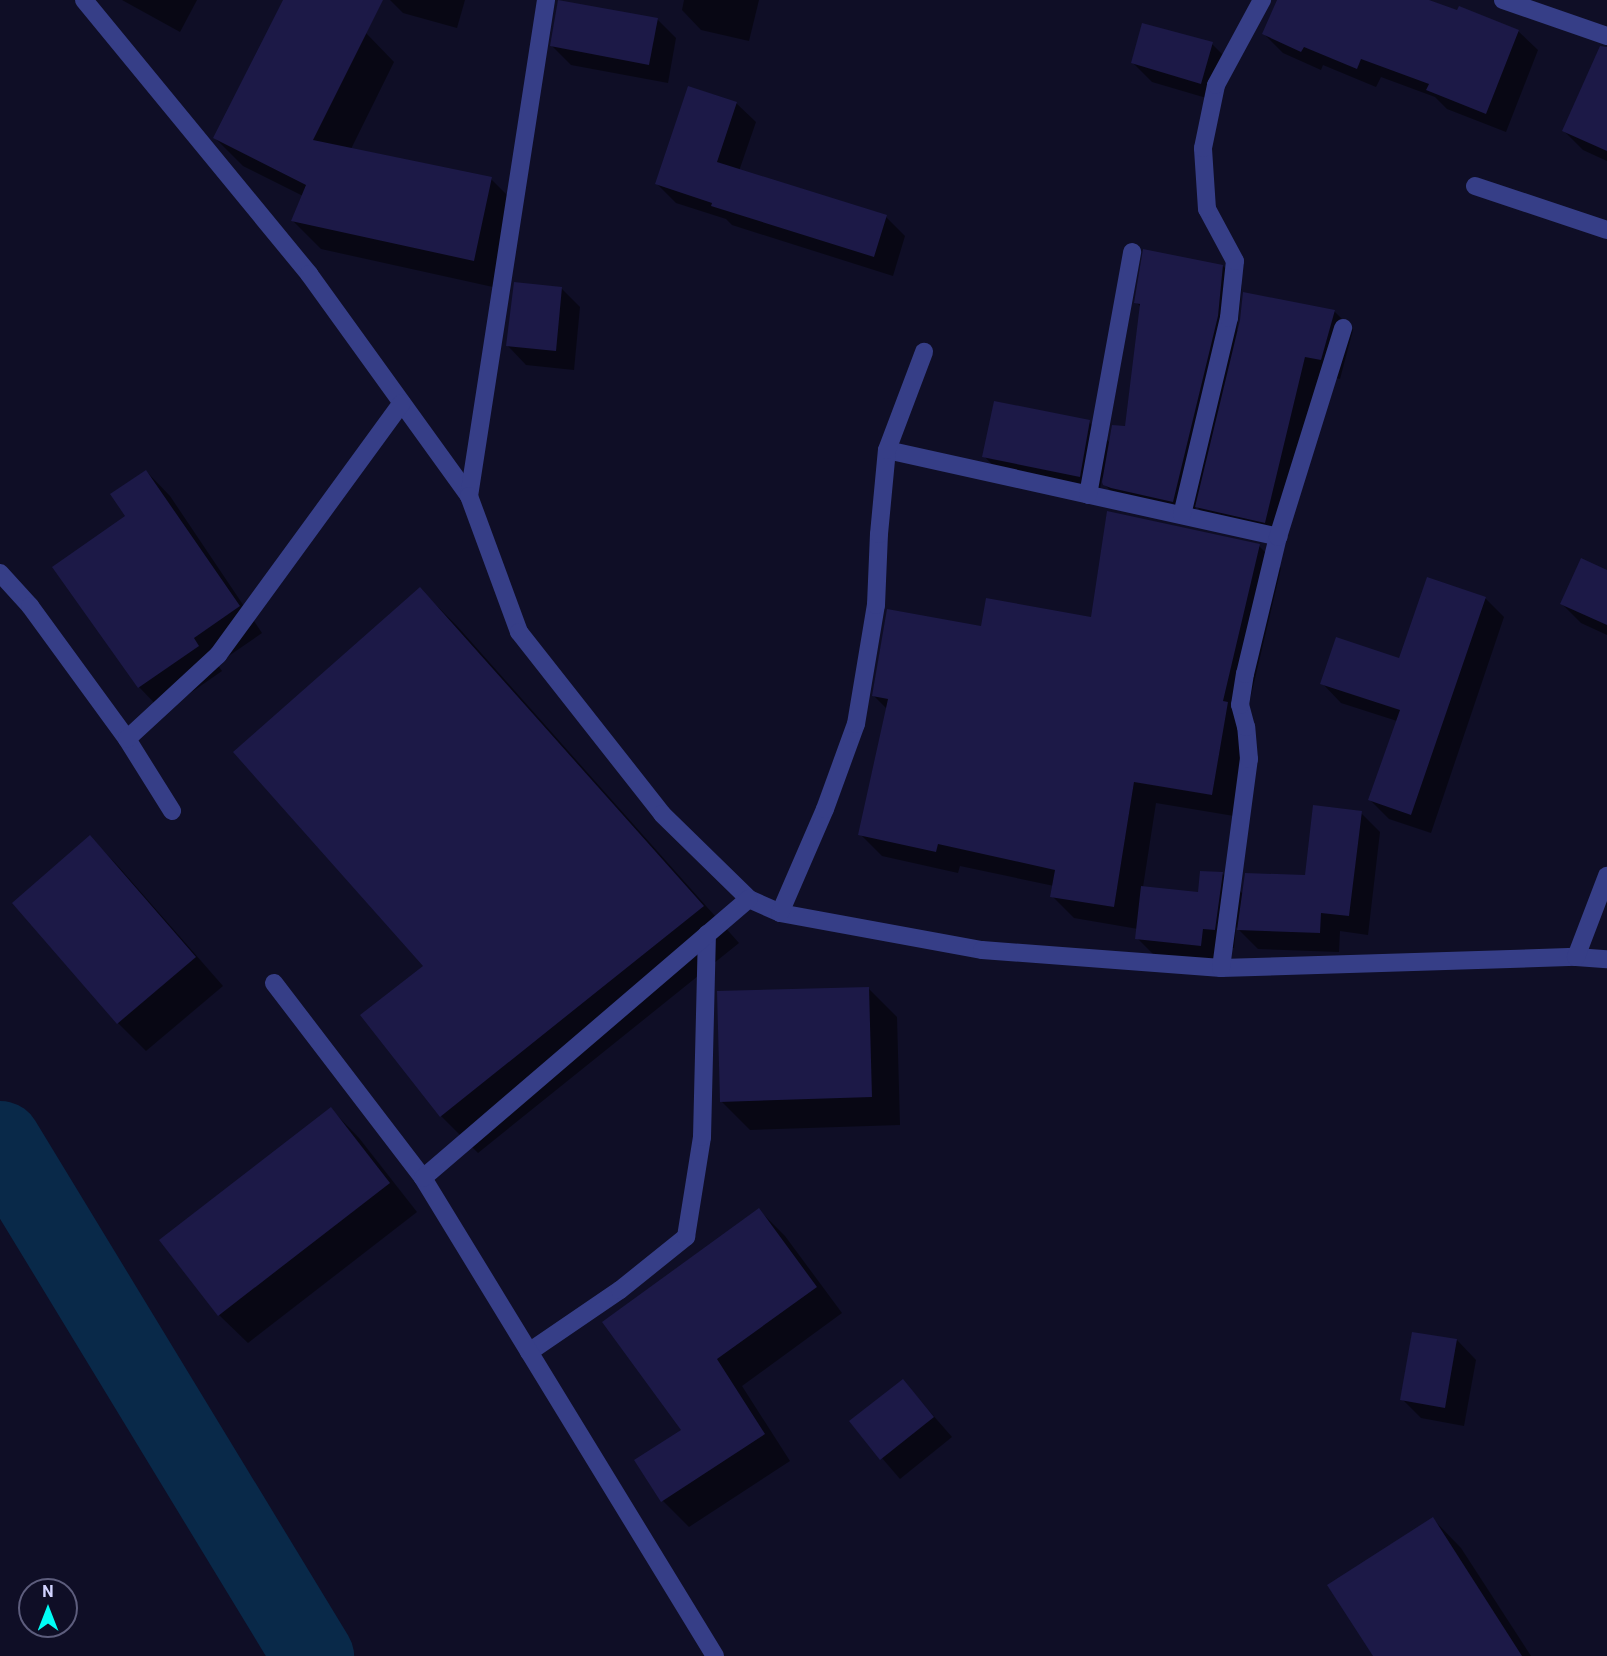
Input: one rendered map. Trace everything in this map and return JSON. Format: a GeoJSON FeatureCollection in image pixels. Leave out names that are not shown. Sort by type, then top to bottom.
{"type":"FeatureCollection","features":[{"type":"Feature","properties":{"kind":"street"},"geometry":{"type":"LineString","coordinates":[[469,496],[546,0]]}},
{"type":"Feature","properties":{"kind":"street"},"geometry":{"type":"LineString","coordinates":[[1182,515],[1229,318],[1235,261],[1207,209],[1203,148],[1216,85],[1262,0]]}},
{"type":"Feature","properties":{"kind":"street"},"geometry":{"type":"LineString","coordinates":[[1503,0],[1607,36]]}},
{"type":"Feature","properties":{"kind":"street"},"geometry":{"type":"LineString","coordinates":[[88,2],[309,274],[469,496],[519,632],[662,814],[749,899],[780,913],[982,950],[1221,968],[1575,957],[1607,959]]}},
{"type":"Feature","properties":{"kind":"street"},"geometry":{"type":"LineString","coordinates":[[1475,186],[1607,230]]}},
{"type":"Feature","properties":{"kind":"street"},"geometry":{"type":"LineString","coordinates":[[1088,495],[1132,252]]}},
{"type":"Feature","properties":{"kind":"street"},"geometry":{"type":"LineString","coordinates":[[1221,968],[1249,759],[1246,727],[1240,705],[1278,537],[1343,328]]}},
{"type":"Feature","properties":{"kind":"street"},"geometry":{"type":"LineString","coordinates":[[780,913],[825,809],[856,724],[876,605],[879,534],[888,450],[924,352]]}},
{"type":"Feature","properties":{"kind":"street"},"geometry":{"type":"LineString","coordinates":[[127,739],[218,655],[402,403]]}},
{"type":"Feature","properties":{"kind":"street"},"geometry":{"type":"LineString","coordinates":[[888,450],[1278,537]]}},
{"type":"Feature","properties":{"kind":"street"},"geometry":{"type":"LineString","coordinates":[[0,573],[30,606],[127,739],[172,811]]}},
{"type":"Feature","properties":{"kind":"street"},"geometry":{"type":"LineString","coordinates":[[1575,957],[1607,876]]}},
{"type":"Feature","properties":{"kind":"street"},"geometry":{"type":"LineString","coordinates":[[423,1178],[749,899]]}},
{"type":"Feature","properties":{"kind":"street"},"geometry":{"type":"LineString","coordinates":[[529,1353],[620,1290],[686,1237],[702,1137],[707,934]]}},
{"type":"Feature","properties":{"kind":"street"},"geometry":{"type":"LineString","coordinates":[[274,983],[423,1178],[715,1656]]}},
{"type":"Feature","properties":{"kind":"building"},"geometry":{"type":"Polygon","coordinates":[[[283,0],[383,0],[313,140],[492,177],[474,261],[291,221],[306,185],[213,138],[283,0]]]}},
{"type":"Feature","properties":{"kind":"building"},"geometry":{"type":"Polygon","coordinates":[[[558,0],[658,18],[649,65],[550,46],[558,0]]]}},
{"type":"Feature","properties":{"kind":"building"},"geometry":{"type":"Polygon","coordinates":[[[1277,0],[1429,0],[1457,10],[1459,6],[1519,30],[1486,114],[1426,90],[1429,84],[1361,59],[1357,69],[1304,47],[1301,52],[1262,34],[1277,0]]]}},
{"type":"Feature","properties":{"kind":"building"},"geometry":{"type":"Polygon","coordinates":[[[1142,23],[1213,42],[1201,84],[1131,63],[1142,23]]]}},
{"type":"Feature","properties":{"kind":"building"},"geometry":{"type":"Polygon","coordinates":[[[1600,46],[1607,47],[1607,151],[1562,131],[1600,46]]]}},
{"type":"Feature","properties":{"kind":"building"},"geometry":{"type":"Polygon","coordinates":[[[688,86],[737,102],[717,162],[887,215],[874,257],[711,206],[712,203],[655,184],[688,86]]]}},
{"type":"Feature","properties":{"kind":"building"},"geometry":{"type":"Polygon","coordinates":[[[1143,249],[1223,265],[1218,316],[1173,502],[1111,488],[1103,485],[1102,482],[1112,425],[1125,426],[1140,304],[1134,303],[1143,249]]]}},
{"type":"Feature","properties":{"kind":"building"},"geometry":{"type":"Polygon","coordinates":[[[514,282],[562,287],[556,351],[506,346],[514,282]]]}},
{"type":"Feature","properties":{"kind":"building"},"geometry":{"type":"Polygon","coordinates":[[[1243,292],[1335,310],[1321,360],[1305,357],[1265,523],[1195,507],[1240,320],[1243,292]]]}},
{"type":"Feature","properties":{"kind":"building"},"geometry":{"type":"Polygon","coordinates":[[[994,401],[1090,420],[1080,477],[982,457],[994,401]]]}},
{"type":"Feature","properties":{"kind":"building"},"geometry":{"type":"Polygon","coordinates":[[[146,470],[240,606],[194,638],[199,646],[138,688],[52,567],[125,516],[110,494],[146,470]]]}},
{"type":"Feature","properties":{"kind":"building"},"geometry":{"type":"Polygon","coordinates":[[[1107,511],[1260,544],[1223,701],[1228,702],[1212,795],[1134,782],[1114,907],[1050,897],[1055,870],[938,844],[936,852],[858,835],[888,699],[872,696],[887,609],[981,626],[986,598],[1091,617],[1107,511]]]}},
{"type":"Feature","properties":{"kind":"building"},"geometry":{"type":"Polygon","coordinates":[[[1581,558],[1607,570],[1607,625],[1560,604],[1581,558]]]}},
{"type":"Feature","properties":{"kind":"building"},"geometry":{"type":"Polygon","coordinates":[[[1427,577],[1486,597],[1411,815],[1368,800],[1400,710],[1320,684],[1336,637],[1399,658],[1427,577]]]}},
{"type":"Feature","properties":{"kind":"building"},"geometry":{"type":"Polygon","coordinates":[[[420,587],[704,906],[440,1117],[360,1015],[423,966],[233,752],[420,587]]]}},
{"type":"Feature","properties":{"kind":"building"},"geometry":{"type":"Polygon","coordinates":[[[1313,805],[1362,811],[1349,916],[1321,913],[1320,933],[1237,930],[1245,873],[1305,875],[1313,805]]]}},
{"type":"Feature","properties":{"kind":"building"},"geometry":{"type":"Polygon","coordinates":[[[90,835],[196,957],[117,1024],[12,903],[90,835]]]}},
{"type":"Feature","properties":{"kind":"building"},"geometry":{"type":"Polygon","coordinates":[[[1200,871],[1223,872],[1215,930],[1203,929],[1201,946],[1135,939],[1141,886],[1198,892],[1200,871]]]}},
{"type":"Feature","properties":{"kind":"building"},"geometry":{"type":"Polygon","coordinates":[[[869,987],[872,1097],[720,1102],[717,991],[869,987]]]}},
{"type":"Feature","properties":{"kind":"building"},"geometry":{"type":"Polygon","coordinates":[[[331,1107],[390,1183],[218,1316],[159,1240],[331,1107]]]}},
{"type":"Feature","properties":{"kind":"building"},"geometry":{"type":"Polygon","coordinates":[[[759,1208],[817,1287],[717,1359],[765,1434],[661,1502],[634,1460],[681,1430],[602,1322],[759,1208]]]}},
{"type":"Feature","properties":{"kind":"building"},"geometry":{"type":"Polygon","coordinates":[[[1412,1332],[1457,1339],[1445,1408],[1400,1400],[1412,1332]]]}},
{"type":"Feature","properties":{"kind":"building"},"geometry":{"type":"Polygon","coordinates":[[[903,1379],[934,1417],[880,1460],[849,1421],[903,1379]]]}},
{"type":"Feature","properties":{"kind":"building"},"geometry":{"type":"Polygon","coordinates":[[[1433,1517],[1522,1656],[1373,1656],[1327,1585],[1433,1517]]]}},
{"type":"Feature","properties":{"kind":"waterway"},"geometry":{"type":"LineString","coordinates":[[0,1141],[313,1656]]}}]}
